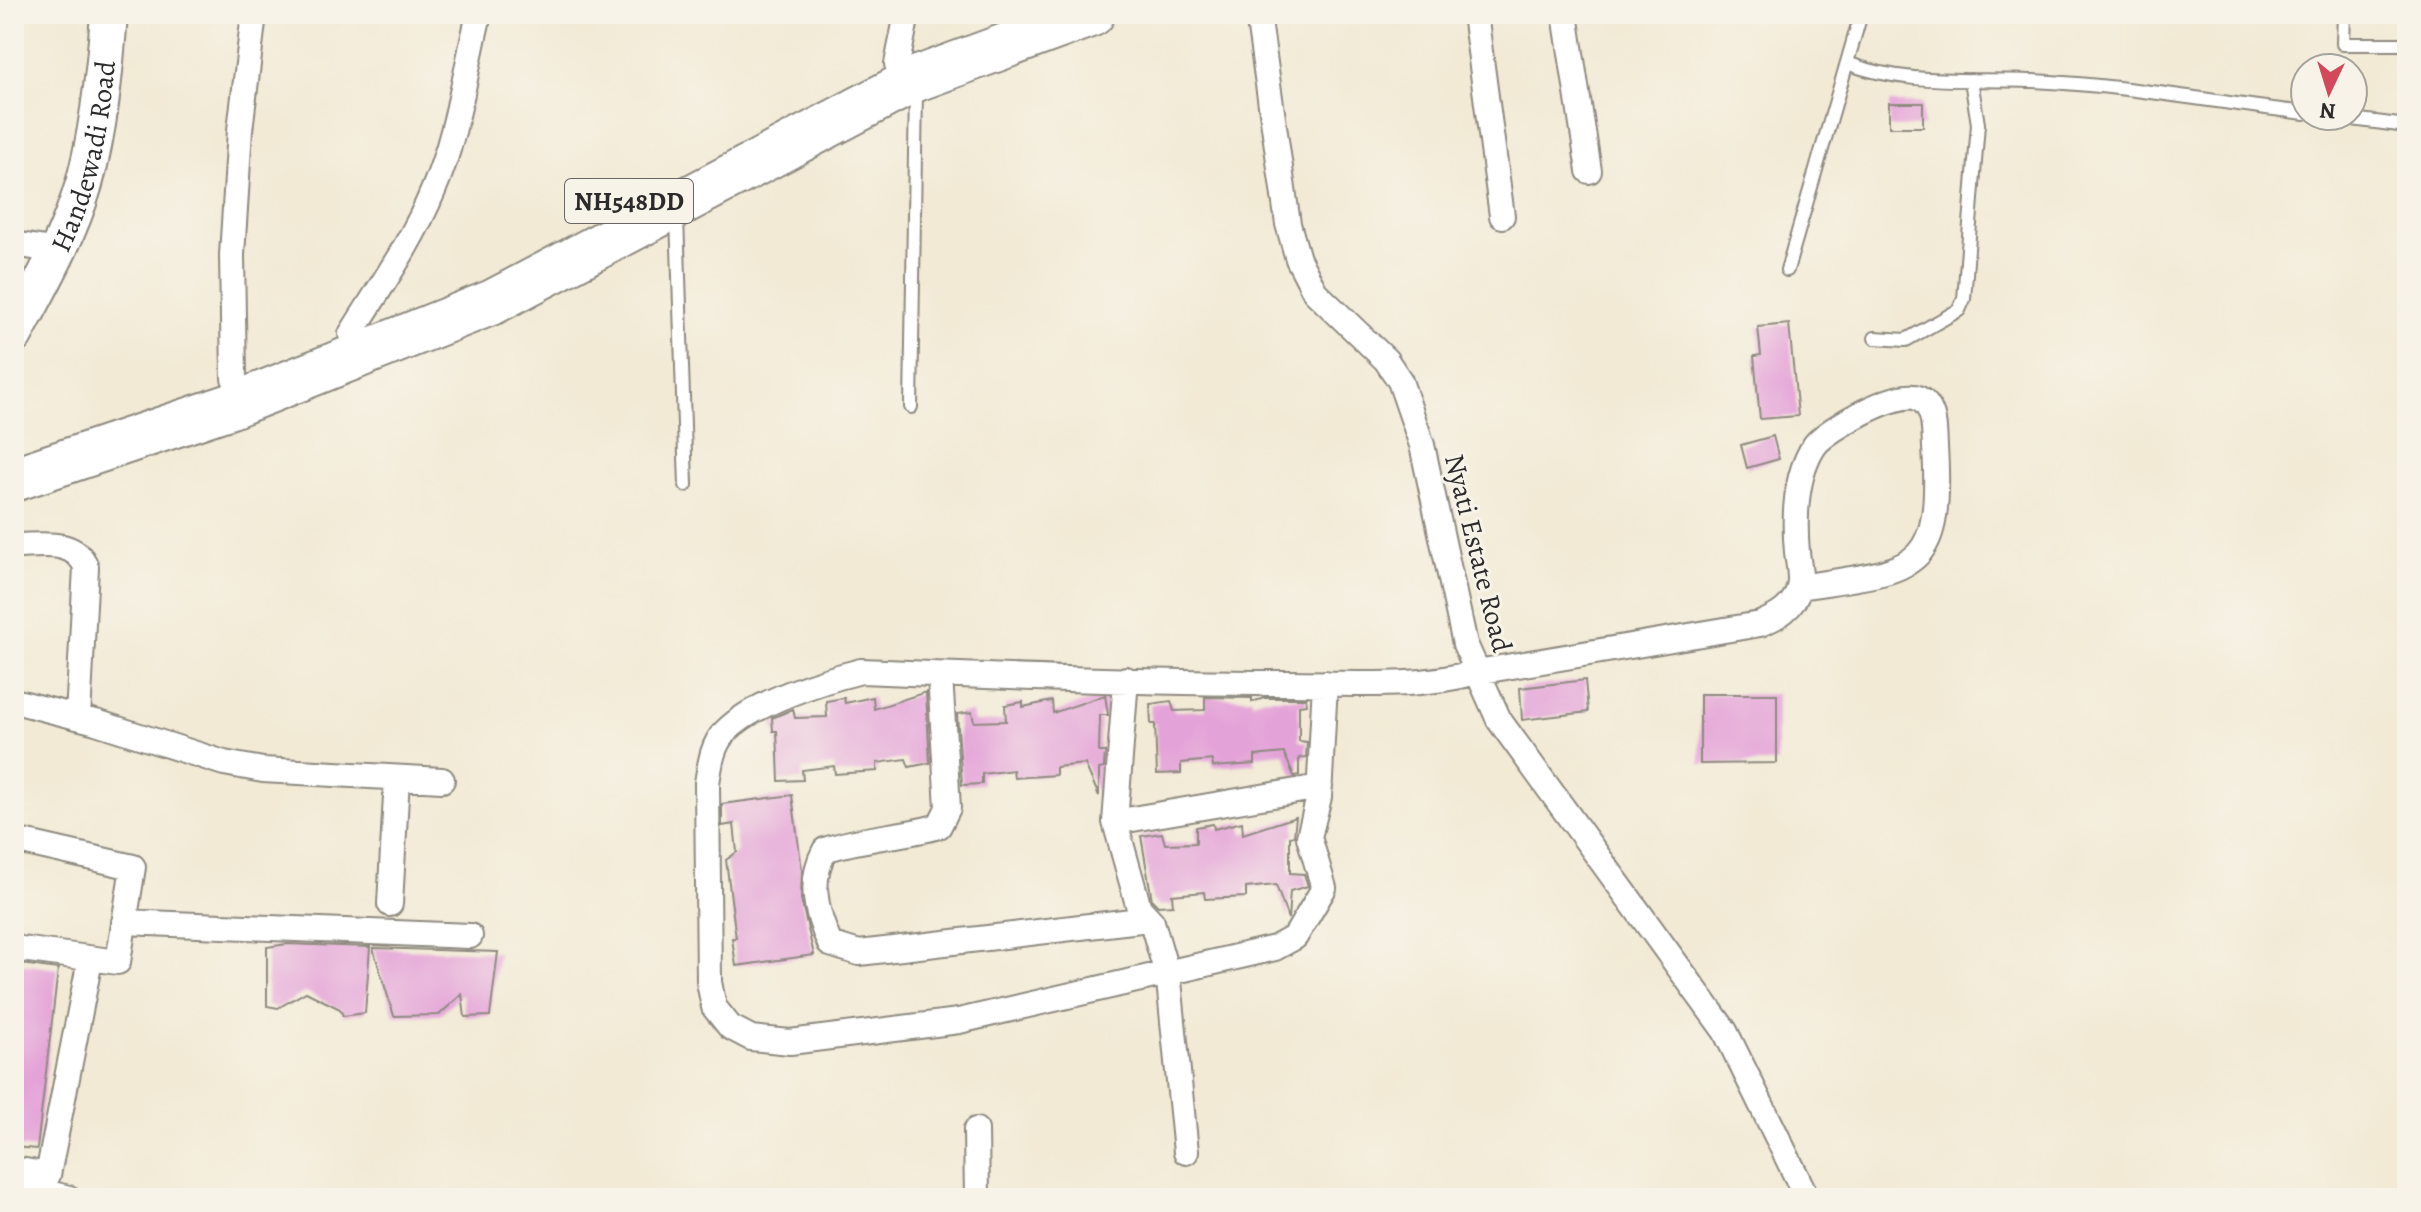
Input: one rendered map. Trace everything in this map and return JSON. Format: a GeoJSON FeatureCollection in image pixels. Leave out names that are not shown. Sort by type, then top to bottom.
{"type":"FeatureCollection","features":[{"type":"Feature","properties":{"kind":"highway","name":"NH548DD"},"geometry":{"type":"LineString","coordinates":[[14,479],[231,406],[493,302],[677,208],[907,72],[1020,14]]}},
{"type":"Feature","properties":{"kind":"highway","name":"NH548DD"},"geometry":{"type":"LineString","coordinates":[[14,454],[305,354],[534,252],[742,140],[907,72],[1092,14]]}},
{"type":"Feature","properties":{"kind":"main road","name":"Handewadi Road"},"geometry":{"type":"LineString","coordinates":[[14,335],[58,251],[87,170],[96,126],[109,14]]}},
{"type":"Feature","properties":{"kind":"street"},"geometry":{"type":"LineString","coordinates":[[234,378],[232,255],[240,130],[254,14]]}},
{"type":"Feature","properties":{"kind":"street"},"geometry":{"type":"LineString","coordinates":[[351,334],[401,254],[434,190],[445,160],[479,14]]}},
{"type":"Feature","properties":{"kind":"street"},"geometry":{"type":"LineString","coordinates":[[907,14],[907,72]]}},
{"type":"Feature","properties":{"kind":"street","name":"Nyati Estate Road"},"geometry":{"type":"LineString","coordinates":[[1258,14],[1288,224],[1298,259],[1315,292],[1386,360],[1400,381],[1422,445],[1465,644],[1499,720],[1518,751],[1690,978],[1725,1031],[1807,1198]]}},
{"type":"Feature","properties":{"kind":"street"},"geometry":{"type":"LineString","coordinates":[[1475,14],[1502,216]]}},
{"type":"Feature","properties":{"kind":"street"},"geometry":{"type":"LineString","coordinates":[[1565,14],[1589,171]]}},
{"type":"Feature","properties":{"kind":"street"},"geometry":{"type":"LineString","coordinates":[[14,244],[58,251]]}},
{"type":"Feature","properties":{"kind":"street"},"geometry":{"type":"LineString","coordinates":[[1325,683],[1320,787],[1309,837],[1324,888],[1295,937],[1275,948],[959,1021],[790,1042],[751,1038],[730,1027],[714,1007],[709,982],[707,783],[711,756],[725,732],[763,707],[815,682],[861,671],[1415,683],[1446,681],[1477,672],[1760,624],[1788,608],[1799,587],[1795,522],[1800,482],[1815,446],[1833,429],[1887,402],[1904,397],[1917,398],[1929,408],[1934,423],[1939,501],[1924,549],[1913,560],[1889,572],[1799,587]]}},
{"type":"Feature","properties":{"kind":"street"},"geometry":{"type":"LineString","coordinates":[[14,546],[72,548],[81,555],[86,567],[78,717]]}},
{"type":"Feature","properties":{"kind":"street"},"geometry":{"type":"LineString","coordinates":[[940,675],[948,808],[939,826],[916,833],[855,840],[825,850],[814,869],[818,917],[830,944],[859,953],[1149,919]]}},
{"type":"Feature","properties":{"kind":"street"},"geometry":{"type":"LineString","coordinates":[[1126,679],[1115,822],[1139,908],[1149,919],[1167,973],[1186,1152]]}},
{"type":"Feature","properties":{"kind":"street"},"geometry":{"type":"LineString","coordinates":[[14,701],[78,717],[224,763],[263,770],[442,780]]}},
{"type":"Feature","properties":{"kind":"street"},"geometry":{"type":"LineString","coordinates":[[390,904],[397,778]]}},
{"type":"Feature","properties":{"kind":"street"},"geometry":{"type":"LineString","coordinates":[[1115,822],[1320,787]]}},
{"type":"Feature","properties":{"kind":"street"},"geometry":{"type":"LineString","coordinates":[[14,840],[133,867],[118,962],[14,948]]}},
{"type":"Feature","properties":{"kind":"street"},"geometry":{"type":"LineString","coordinates":[[124,922],[470,936]]}},
{"type":"Feature","properties":{"kind":"street"},"geometry":{"type":"LineString","coordinates":[[14,1169],[48,1175],[90,960]]}},
{"type":"Feature","properties":{"kind":"street"},"geometry":{"type":"LineString","coordinates":[[976,1130],[977,1198]]}},
{"type":"Feature","properties":{"kind":"street"},"geometry":{"type":"LineString","coordinates":[[14,1185],[69,1198]]}},
{"type":"Feature","properties":{"kind":"lane"},"geometry":{"type":"LineString","coordinates":[[1787,270],[1828,138],[1861,14]]}},
{"type":"Feature","properties":{"kind":"lane"},"geometry":{"type":"LineString","coordinates":[[2344,14],[2343,44],[2407,44]]}},
{"type":"Feature","properties":{"kind":"lane"},"geometry":{"type":"LineString","coordinates":[[1847,63],[1871,72],[1908,78],[2034,81],[2289,111]]}},
{"type":"Feature","properties":{"kind":"lane"},"geometry":{"type":"LineString","coordinates":[[907,72],[911,407]]}},
{"type":"Feature","properties":{"kind":"lane"},"geometry":{"type":"LineString","coordinates":[[1875,338],[1906,340],[1959,310],[1964,299],[1978,124],[1971,80]]}},
{"type":"Feature","properties":{"kind":"lane"},"geometry":{"type":"LineString","coordinates":[[2369,121],[2407,126]]}},
{"type":"Feature","properties":{"kind":"lane"},"geometry":{"type":"LineString","coordinates":[[677,208],[686,485]]}},
{"type":"Feature","properties":{"kind":"building"},"geometry":{"type":"Polygon","coordinates":[[[1889,103],[1923,103],[1923,127],[1889,127],[1889,103]]]}},
{"type":"Feature","properties":{"kind":"building"},"geometry":{"type":"Polygon","coordinates":[[[1789,324],[1798,416],[1760,419],[1754,356],[1761,355],[1758,327],[1789,324]]]}},
{"type":"Feature","properties":{"kind":"building"},"geometry":{"type":"Polygon","coordinates":[[[1773,436],[1779,459],[1747,468],[1741,445],[1773,436]]]}},
{"type":"Feature","properties":{"kind":"building"},"geometry":{"type":"Polygon","coordinates":[[[1585,680],[1588,712],[1522,720],[1520,688],[1585,680]]]}},
{"type":"Feature","properties":{"kind":"building"},"geometry":{"type":"Polygon","coordinates":[[[926,692],[930,763],[909,767],[906,759],[877,763],[877,771],[835,774],[834,766],[802,770],[803,780],[779,781],[777,731],[773,731],[772,718],[793,709],[795,718],[827,717],[826,701],[844,698],[845,703],[873,697],[874,709],[926,692]]]}},
{"type":"Feature","properties":{"kind":"building"},"geometry":{"type":"Polygon","coordinates":[[[1700,694],[1777,694],[1777,763],[1700,764],[1700,694]]]}},
{"type":"Feature","properties":{"kind":"building"},"geometry":{"type":"Polygon","coordinates":[[[1105,695],[1108,715],[1100,715],[1099,752],[1105,752],[1104,768],[1099,769],[1099,796],[1085,764],[1056,767],[1056,775],[1014,778],[1013,770],[982,774],[982,784],[962,785],[957,714],[972,712],[974,722],[1006,721],[1005,705],[1023,702],[1023,707],[1052,701],[1053,713],[1105,695]]]}},
{"type":"Feature","properties":{"kind":"building"},"geometry":{"type":"Polygon","coordinates":[[[1205,697],[1252,698],[1252,702],[1264,698],[1306,698],[1307,704],[1299,705],[1299,741],[1307,742],[1306,757],[1299,758],[1299,775],[1294,776],[1284,753],[1255,756],[1255,764],[1213,767],[1212,760],[1181,763],[1181,773],[1157,774],[1155,724],[1151,724],[1150,704],[1171,701],[1174,711],[1205,710],[1205,697]]]}},
{"type":"Feature","properties":{"kind":"building"},"geometry":{"type":"Polygon","coordinates":[[[792,795],[802,870],[801,899],[814,955],[736,966],[732,938],[736,938],[726,860],[737,852],[734,824],[722,826],[722,804],[792,795]]]}},
{"type":"Feature","properties":{"kind":"building"},"geometry":{"type":"Polygon","coordinates":[[[1296,817],[1294,836],[1290,837],[1290,873],[1304,874],[1308,886],[1290,891],[1288,919],[1276,885],[1246,888],[1246,897],[1205,899],[1204,892],[1172,895],[1173,905],[1158,906],[1152,900],[1141,836],[1162,833],[1165,844],[1196,843],[1196,827],[1213,824],[1214,829],[1242,822],[1243,834],[1296,817]]]}},
{"type":"Feature","properties":{"kind":"building"},"geometry":{"type":"Polygon","coordinates":[[[287,944],[370,947],[365,1013],[343,1016],[340,1009],[306,992],[278,1008],[267,1006],[267,947],[287,944]]]}},
{"type":"Feature","properties":{"kind":"building"},"geometry":{"type":"Polygon","coordinates":[[[373,948],[498,952],[490,1016],[465,1017],[462,994],[439,1015],[394,1016],[373,948]]]}},
{"type":"Feature","properties":{"kind":"building"},"geometry":{"type":"Polygon","coordinates":[[[14,963],[58,969],[37,1149],[14,1147],[14,963]]]}}]}
